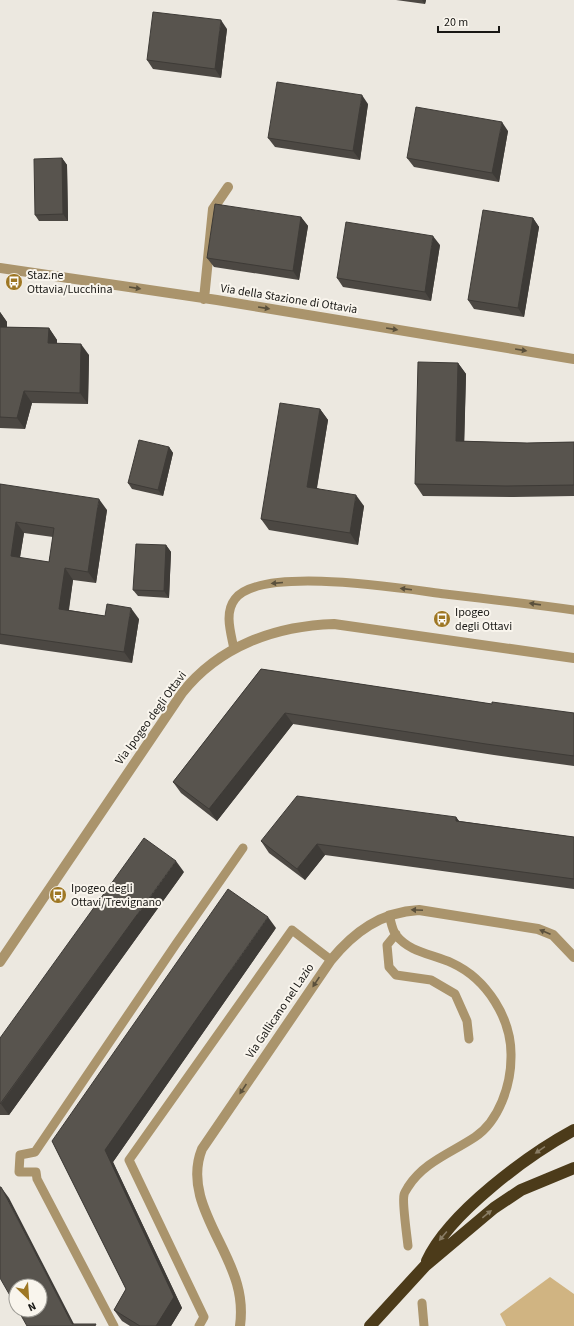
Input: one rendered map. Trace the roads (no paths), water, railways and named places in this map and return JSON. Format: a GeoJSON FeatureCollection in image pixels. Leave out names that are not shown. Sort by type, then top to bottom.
{"type":"FeatureCollection","features":[{"type":"Feature","properties":{"kind":"highway"},"geometry":{"type":"LineString","coordinates":[[425,1266],[440,1239],[495,1184],[528,1158],[574,1130]]}},
{"type":"Feature","properties":{"kind":"highway"},"geometry":{"type":"LineString","coordinates":[[370,1326],[425,1266],[484,1215],[511,1196],[534,1183],[574,1168]]}},
{"type":"Feature","properties":{"kind":"street"},"geometry":{"type":"LineString","coordinates":[[204,299],[213,209],[228,187]]}},
{"type":"Feature","properties":{"kind":"street","name":"Via della Stazione di Ottavia"},"geometry":{"type":"LineString","coordinates":[[0,268],[204,299],[574,359]]}},
{"type":"Feature","properties":{"kind":"street","name":"Via Ipogeo degli Ottavi"},"geometry":{"type":"LineString","coordinates":[[2,955],[182,693],[199,673],[234,648],[280,630],[334,624],[574,658]]}},
{"type":"Feature","properties":{"kind":"street","name":"Via Gallicano nel Lazio"},"geometry":{"type":"LineString","coordinates":[[240,1326],[241,1301],[237,1282],[198,1190],[197,1166],[199,1157],[202,1149],[331,960],[355,934],[389,915],[419,910],[538,929],[553,935],[574,957]]}},
{"type":"Feature","properties":{"kind":"lane"},"geometry":{"type":"LineString","coordinates":[[234,648],[229,618],[232,603],[242,592],[269,584],[311,581],[360,584],[574,610]]}},
{"type":"Feature","properties":{"kind":"lane"},"geometry":{"type":"LineString","coordinates":[[114,1326],[37,1178],[36,1172],[19,1172],[20,1155],[35,1152],[243,848]]}},
{"type":"Feature","properties":{"kind":"lane"},"geometry":{"type":"LineString","coordinates":[[389,915],[396,934],[414,950],[452,963],[481,982],[497,1005],[509,1031],[512,1056],[509,1084],[496,1114],[476,1136],[431,1162],[416,1175],[404,1195],[408,1246]]}},
{"type":"Feature","properties":{"kind":"lane"},"geometry":{"type":"LineString","coordinates":[[199,1326],[204,1317],[129,1160],[292,930],[331,960]]}},
{"type":"Feature","properties":{"kind":"lane"},"geometry":{"type":"LineString","coordinates":[[396,934],[387,945],[389,966],[396,975],[431,980],[455,994],[467,1021],[469,1039]]}},
{"type":"Feature","properties":{"kind":"lane"},"geometry":{"type":"LineString","coordinates":[[422,1303],[424,1326]]}},
{"type":"Feature","properties":{"kind":"place","name":"Staz.ne Ottavia/Lucchina"},"geometry":{"type":"Point","coordinates":[14,282]}},
{"type":"Feature","properties":{"kind":"place","name":"Ipogeo degli Ottavi"},"geometry":{"type":"Point","coordinates":[442,619]}},
{"type":"Feature","properties":{"kind":"place","name":"Ipogeo degli Ottavi/Trevignano"},"geometry":{"type":"Point","coordinates":[58,895]}}]}
